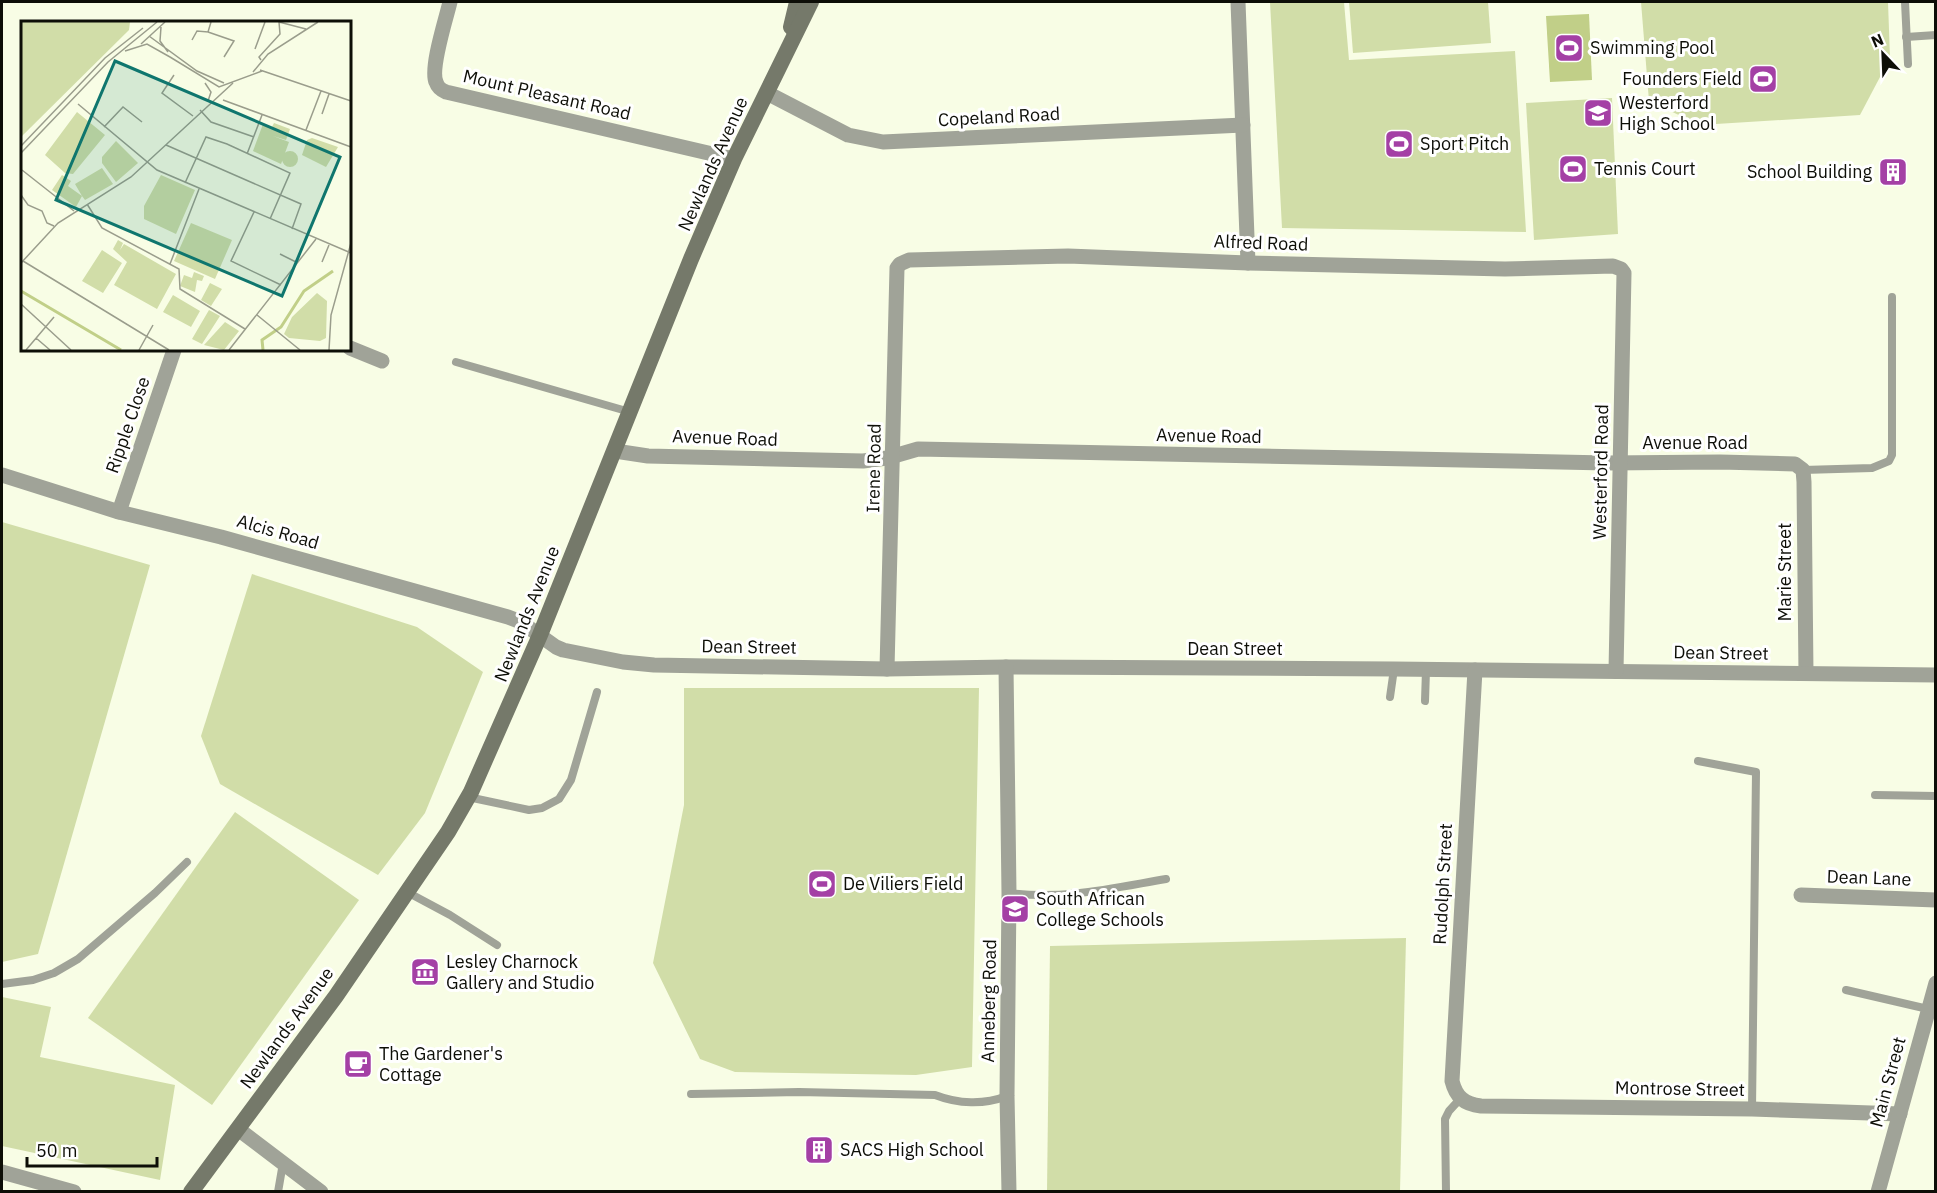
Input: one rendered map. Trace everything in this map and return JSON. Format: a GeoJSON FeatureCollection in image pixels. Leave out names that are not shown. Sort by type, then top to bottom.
{"type":"FeatureCollection","features":[{"type":"Feature","properties":{"kind":"main road"},"geometry":{"type":"LineString","coordinates":[[787,49],[797,2]]}},
{"type":"Feature","properties":{"kind":"main road","name":"Newlands Avenue"},"geometry":{"type":"LineString","coordinates":[[191,1191],[336,996],[448,832],[468,797],[540,635],[734,159],[811,2]]}},
{"type":"Feature","properties":{"kind":"street","name":"Mount Pleasant Road"},"geometry":{"type":"LineString","coordinates":[[450,2],[434,68],[436,83],[446,92],[734,159]]}},
{"type":"Feature","properties":{"kind":"street"},"geometry":{"type":"LineString","coordinates":[[1238,2],[1248,263]]}},
{"type":"Feature","properties":{"kind":"street","name":"Copeland Road"},"geometry":{"type":"LineString","coordinates":[[767,93],[848,135],[884,142],[1243,124]]}},
{"type":"Feature","properties":{"kind":"street","name":"Alfred Road"},"geometry":{"type":"LineString","coordinates":[[897,268],[909,260],[1068,255],[1248,263],[1505,269],[1613,267],[1621,269],[1624,273]]}},
{"type":"Feature","properties":{"kind":"street","name":"Irene Road"},"geometry":{"type":"LineString","coordinates":[[887,669],[897,268]]}},
{"type":"Feature","properties":{"kind":"street","name":"Westerford Road"},"geometry":{"type":"LineString","coordinates":[[1616,671],[1624,273]]}},
{"type":"Feature","properties":{"kind":"street"},"geometry":{"type":"LineString","coordinates":[[351,348],[382,361]]}},
{"type":"Feature","properties":{"kind":"street","name":"Ripple Close"},"geometry":{"type":"LineString","coordinates":[[119,512],[174,351]]}},
{"type":"Feature","properties":{"kind":"street","name":"Avenue Road"},"geometry":{"type":"LineString","coordinates":[[615,451],[648,456],[864,461],[918,449],[1787,463],[1799,465],[1803,470]]}},
{"type":"Feature","properties":{"kind":"street","name":"Marie Street"},"geometry":{"type":"LineString","coordinates":[[1803,470],[1806,673]]}},
{"type":"Feature","properties":{"kind":"street","name":"Alcis Road"},"geometry":{"type":"LineString","coordinates":[[2,476],[119,512],[221,537],[508,617],[522,622],[540,635]]}},
{"type":"Feature","properties":{"kind":"street","name":"Dean Street"},"geometry":{"type":"LineString","coordinates":[[540,635],[563,650],[639,664],[887,669],[1006,667],[1394,669],[1935,675]]}},
{"type":"Feature","properties":{"kind":"street","name":"Anneberg Road"},"geometry":{"type":"LineString","coordinates":[[1006,667],[1009,1191]]}},
{"type":"Feature","properties":{"kind":"street","name":"Rudolph Street"},"geometry":{"type":"LineString","coordinates":[[1460,1099],[1452,1081],[1475,670]]}},
{"type":"Feature","properties":{"kind":"street","name":"Dean Lane"},"geometry":{"type":"LineString","coordinates":[[1801,896],[1935,900]]}},
{"type":"Feature","properties":{"kind":"street","name":"Main Street"},"geometry":{"type":"LineString","coordinates":[[1878,1191],[1935,983]]}},
{"type":"Feature","properties":{"kind":"street","name":"Montrose Street"},"geometry":{"type":"LineString","coordinates":[[1460,1099],[1472,1105],[1481,1106],[1752,1109],[1900,1114]]}},
{"type":"Feature","properties":{"kind":"street"},"geometry":{"type":"LineString","coordinates":[[238,1129],[321,1191]]}},
{"type":"Feature","properties":{"kind":"street"},"geometry":{"type":"LineString","coordinates":[[2,1172],[74,1191]]}},
{"type":"Feature","properties":{"kind":"lane"},"geometry":{"type":"LineString","coordinates":[[1905,2],[1908,64]]}},
{"type":"Feature","properties":{"kind":"lane"},"geometry":{"type":"LineString","coordinates":[[1906,37],[1935,35]]}},
{"type":"Feature","properties":{"kind":"lane"},"geometry":{"type":"LineString","coordinates":[[1803,470],[1872,468],[1889,461],[1892,455],[1892,297]]}},
{"type":"Feature","properties":{"kind":"lane"},"geometry":{"type":"LineString","coordinates":[[456,362],[630,412]]}},
{"type":"Feature","properties":{"kind":"lane"},"geometry":{"type":"LineString","coordinates":[[1390,698],[1394,669]]}},
{"type":"Feature","properties":{"kind":"lane"},"geometry":{"type":"LineString","coordinates":[[1425,701],[1426,670]]}},
{"type":"Feature","properties":{"kind":"lane"},"geometry":{"type":"LineString","coordinates":[[468,797],[529,810],[542,808],[560,799],[571,780],[597,692]]}},
{"type":"Feature","properties":{"kind":"lane"},"geometry":{"type":"LineString","coordinates":[[1698,761],[1756,772],[1752,1109]]}},
{"type":"Feature","properties":{"kind":"lane"},"geometry":{"type":"LineString","coordinates":[[1875,795],[1935,796]]}},
{"type":"Feature","properties":{"kind":"lane"},"geometry":{"type":"LineString","coordinates":[[2,984],[33,980],[54,973],[78,959],[155,893],[187,862]]}},
{"type":"Feature","properties":{"kind":"lane"},"geometry":{"type":"LineString","coordinates":[[1009,893],[1038,897],[1073,895],[1166,879]]}},
{"type":"Feature","properties":{"kind":"lane"},"geometry":{"type":"LineString","coordinates":[[407,892],[450,915],[497,945]]}},
{"type":"Feature","properties":{"kind":"lane"},"geometry":{"type":"LineString","coordinates":[[1846,990],[1928,1009]]}},
{"type":"Feature","properties":{"kind":"lane"},"geometry":{"type":"LineString","coordinates":[[691,1094],[799,1092],[935,1095],[951,1101],[968,1102],[988,1101],[1007,1096]]}},
{"type":"Feature","properties":{"kind":"lane"},"geometry":{"type":"LineString","coordinates":[[1446,1191],[1445,1119],[1460,1099]]}},
{"type":"Feature","properties":{"kind":"lane"},"geometry":{"type":"LineString","coordinates":[[278,1191],[283,1162]]}},
{"type":"Feature","properties":{"kind":"shaded area","name":"Sport Pitch"},"geometry":{"type":"Polygon","coordinates":[[[1270,2],[1344,2],[1349,60],[1515,51],[1526,232],[1282,228],[1270,2]]]}},
{"type":"Feature","properties":{"kind":"shaded area"},"geometry":{"type":"Polygon","coordinates":[[[1349,2],[1488,2],[1491,43],[1353,53],[1349,2]]]}},
{"type":"Feature","properties":{"kind":"shaded area","name":"Founders Field"},"geometry":{"type":"Polygon","coordinates":[[[1641,2],[1888,2],[1890,58],[1860,115],[1700,125],[1649,101],[1641,2]]]}},
{"type":"Feature","properties":{"kind":"shaded area","name":"Swimming Pool"},"geometry":{"type":"Polygon","coordinates":[[[1589,14],[1592,80],[1550,82],[1546,16],[1589,14]]]}},
{"type":"Feature","properties":{"kind":"shaded area","name":"Tennis Court"},"geometry":{"type":"Polygon","coordinates":[[[1612,98],[1618,234],[1534,240],[1526,103],[1612,98]]]}},
{"type":"Feature","properties":{"kind":"shaded area"},"geometry":{"type":"Polygon","coordinates":[[[2,522],[150,565],[38,954],[2,962],[2,522]]]}},
{"type":"Feature","properties":{"kind":"shaded area"},"geometry":{"type":"Polygon","coordinates":[[[252,574],[417,627],[483,672],[425,813],[378,875],[220,784],[201,736],[252,574]]]}},
{"type":"Feature","properties":{"kind":"shaded area","name":"De Viliers Field"},"geometry":{"type":"Polygon","coordinates":[[[684,688],[979,688],[972,1067],[916,1075],[735,1072],[700,1059],[653,963],[684,805],[684,688]]]}},
{"type":"Feature","properties":{"kind":"shaded area"},"geometry":{"type":"Polygon","coordinates":[[[235,812],[359,900],[212,1105],[88,1018],[235,812]]]}},
{"type":"Feature","properties":{"kind":"shaded area"},"geometry":{"type":"Polygon","coordinates":[[[1406,938],[1400,1191],[1047,1191],[1050,946],[1406,938]]]}},
{"type":"Feature","properties":{"kind":"shaded area"},"geometry":{"type":"Polygon","coordinates":[[[2,997],[51,1007],[40,1057],[175,1085],[160,1180],[2,1146],[2,997]]]}},
{"type":"Feature","properties":{"kind":"place","name":"Swimming Pool"},"geometry":{"type":"Point","coordinates":[1569,48]}},
{"type":"Feature","properties":{"kind":"place","name":"Founders Field"},"geometry":{"type":"Point","coordinates":[1763,79]}},
{"type":"Feature","properties":{"kind":"place","name":"Westerford High School"},"geometry":{"type":"Point","coordinates":[1598,113]}},
{"type":"Feature","properties":{"kind":"place","name":"Sport Pitch"},"geometry":{"type":"Point","coordinates":[1399,144]}},
{"type":"Feature","properties":{"kind":"place","name":"Tennis Court"},"geometry":{"type":"Point","coordinates":[1573,169]}},
{"type":"Feature","properties":{"kind":"place","name":"School Building"},"geometry":{"type":"Point","coordinates":[1893,172]}},
{"type":"Feature","properties":{"kind":"place","name":"De Viliers Field"},"geometry":{"type":"Point","coordinates":[822,884]}},
{"type":"Feature","properties":{"kind":"place","name":"South African College Schools"},"geometry":{"type":"Point","coordinates":[1015,909]}},
{"type":"Feature","properties":{"kind":"place","name":"Lesley Charnock Gallery and Studio"},"geometry":{"type":"Point","coordinates":[425,972]}},
{"type":"Feature","properties":{"kind":"place","name":"The Gardener's Cottage"},"geometry":{"type":"Point","coordinates":[358,1064]}},
{"type":"Feature","properties":{"kind":"place","name":"SACS High School"},"geometry":{"type":"Point","coordinates":[819,1150]}}]}
